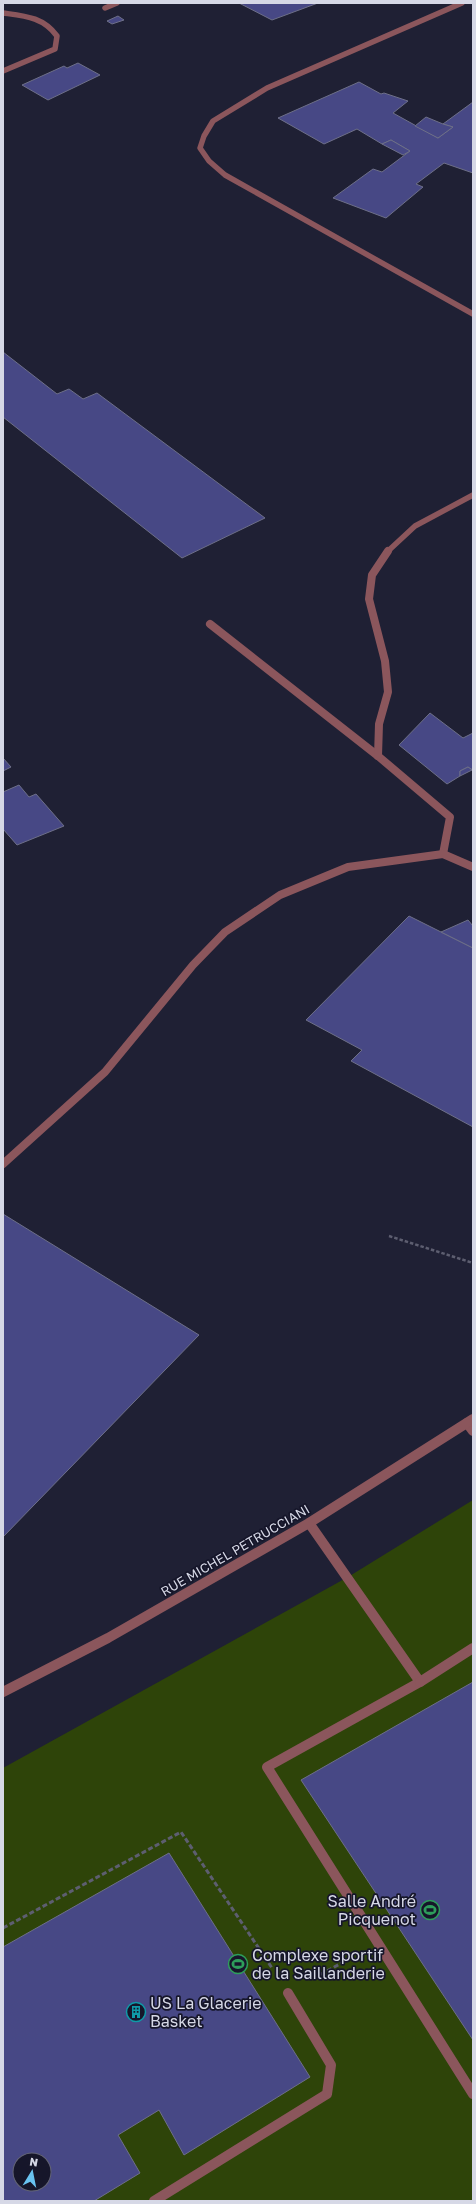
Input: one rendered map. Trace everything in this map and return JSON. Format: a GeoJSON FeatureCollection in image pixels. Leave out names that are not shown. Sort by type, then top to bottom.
{"type":"FeatureCollection","features":[{"type":"Feature","properties":{"kind":"street"},"geometry":{"type":"LineString","coordinates":[[105,8],[116,3]]}},
{"type":"Feature","properties":{"kind":"street"},"geometry":{"type":"LineString","coordinates":[[462,3],[267,88],[212,121],[204,136],[200,148],[209,161],[225,174],[473,314]]}},
{"type":"Feature","properties":{"kind":"street"},"geometry":{"type":"LineString","coordinates":[[3,13],[33,17],[50,25],[57,36],[55,49],[3,71]]}},
{"type":"Feature","properties":{"kind":"street"},"geometry":{"type":"LineString","coordinates":[[378,756],[379,724],[388,692],[385,661],[369,599],[372,575],[389,550],[415,526],[473,495]]}},
{"type":"Feature","properties":{"kind":"street"},"geometry":{"type":"LineString","coordinates":[[210,624],[378,756],[450,817],[444,854]]}},
{"type":"Feature","properties":{"kind":"street"},"geometry":{"type":"LineString","coordinates":[[3,1164],[105,1072],[193,965],[224,932],[280,895],[348,867],[444,854],[473,867]]}},
{"type":"Feature","properties":{"kind":"street"},"geometry":{"type":"LineString","coordinates":[[470,1421],[473,1431]]}},
{"type":"Feature","properties":{"kind":"street","name":"RUE MICHEL PETRUCCIANI"},"geometry":{"type":"LineString","coordinates":[[3,1692],[108,1638],[309,1523],[470,1421]]}},
{"type":"Feature","properties":{"kind":"street"},"geometry":{"type":"LineString","coordinates":[[309,1523],[420,1682]]}},
{"type":"Feature","properties":{"kind":"street"},"geometry":{"type":"LineString","coordinates":[[473,1648],[420,1682],[266,1767],[473,2094]]}},
{"type":"Feature","properties":{"kind":"street"},"geometry":{"type":"LineString","coordinates":[[154,2201],[327,2094],[331,2065],[288,1993]]}},
{"type":"Feature","properties":{"kind":"path"},"geometry":{"type":"LineString","coordinates":[[389,1236],[473,1263]]}},
{"type":"Feature","properties":{"kind":"path"},"geometry":{"type":"LineString","coordinates":[[3,1928],[181,1832],[288,1993],[378,1943]]}},
{"type":"Feature","properties":{"kind":"green space","name":"Complexe sportif de la Saillanderie"},"geometry":{"type":"Polygon","coordinates":[[[473,1500],[473,2201],[3,2201],[3,1768],[348,1577],[473,1500]]]}},
{"type":"Feature","properties":{"kind":"building"},"geometry":{"type":"Polygon","coordinates":[[[239,3],[318,3],[272,20],[239,3]]]}},
{"type":"Feature","properties":{"kind":"building"},"geometry":{"type":"Polygon","coordinates":[[[118,16],[124,20],[112,24],[107,21],[118,16]]]}},
{"type":"Feature","properties":{"kind":"building"},"geometry":{"type":"Polygon","coordinates":[[[78,63],[100,75],[48,100],[22,85],[64,66],[67,68],[78,63]]]}},
{"type":"Feature","properties":{"kind":"building"},"geometry":{"type":"Polygon","coordinates":[[[359,82],[381,94],[384,93],[408,101],[393,113],[438,138],[453,127],[443,124],[473,102],[473,173],[444,163],[416,184],[423,187],[386,218],[333,198],[373,169],[382,172],[410,151],[391,140],[382,144],[357,129],[324,144],[278,118],[359,82]]]}},
{"type":"Feature","properties":{"kind":"building"},"geometry":{"type":"Polygon","coordinates":[[[426,117],[453,127],[438,138],[415,126],[426,117]]]}},
{"type":"Feature","properties":{"kind":"building"},"geometry":{"type":"Polygon","coordinates":[[[391,140],[410,151],[403,155],[382,144],[391,140]]]}},
{"type":"Feature","properties":{"kind":"building"},"geometry":{"type":"Polygon","coordinates":[[[3,352],[57,394],[69,389],[83,399],[97,393],[265,518],[182,558],[3,417],[3,352]]]}},
{"type":"Feature","properties":{"kind":"building"},"geometry":{"type":"Polygon","coordinates":[[[430,713],[463,738],[473,733],[473,770],[468,767],[460,771],[460,776],[447,784],[399,745],[430,713]]]}},
{"type":"Feature","properties":{"kind":"building"},"geometry":{"type":"Polygon","coordinates":[[[3,758],[11,767],[3,771],[3,758]]]}},
{"type":"Feature","properties":{"kind":"building"},"geometry":{"type":"Polygon","coordinates":[[[468,767],[472,770],[460,776],[460,771],[468,767]]]}},
{"type":"Feature","properties":{"kind":"building"},"geometry":{"type":"Polygon","coordinates":[[[19,785],[29,797],[36,794],[64,826],[17,845],[3,829],[3,792],[19,785]]]}},
{"type":"Feature","properties":{"kind":"building"},"geometry":{"type":"Polygon","coordinates":[[[409,916],[473,948],[473,1127],[351,1061],[362,1050],[306,1020],[409,916]]]}},
{"type":"Feature","properties":{"kind":"building"},"geometry":{"type":"Polygon","coordinates":[[[468,920],[473,926],[473,948],[441,932],[468,920]]]}},
{"type":"Feature","properties":{"kind":"building"},"geometry":{"type":"Polygon","coordinates":[[[3,1214],[199,1335],[3,1537],[3,1214]]]}},
{"type":"Feature","properties":{"kind":"building","name":"Salle André Picquenot"},"geometry":{"type":"Polygon","coordinates":[[[473,1682],[473,2040],[301,1780],[473,1682]]]}},
{"type":"Feature","properties":{"kind":"building","name":"US La Glacerie Basket"},"geometry":{"type":"Polygon","coordinates":[[[169,1853],[310,2077],[184,2155],[159,2110],[118,2135],[140,2173],[94,2201],[3,2201],[3,1947],[169,1853]]]}},
{"type":"Feature","properties":{"kind":"place","name":"Salle André Picquenot"},"geometry":{"type":"Point","coordinates":[430,1910]}},
{"type":"Feature","properties":{"kind":"place","name":"Complexe sportif de la Saillanderie"},"geometry":{"type":"Point","coordinates":[238,1964]}},
{"type":"Feature","properties":{"kind":"place","name":"US La Glacerie Basket"},"geometry":{"type":"Point","coordinates":[136,2012]}}]}
